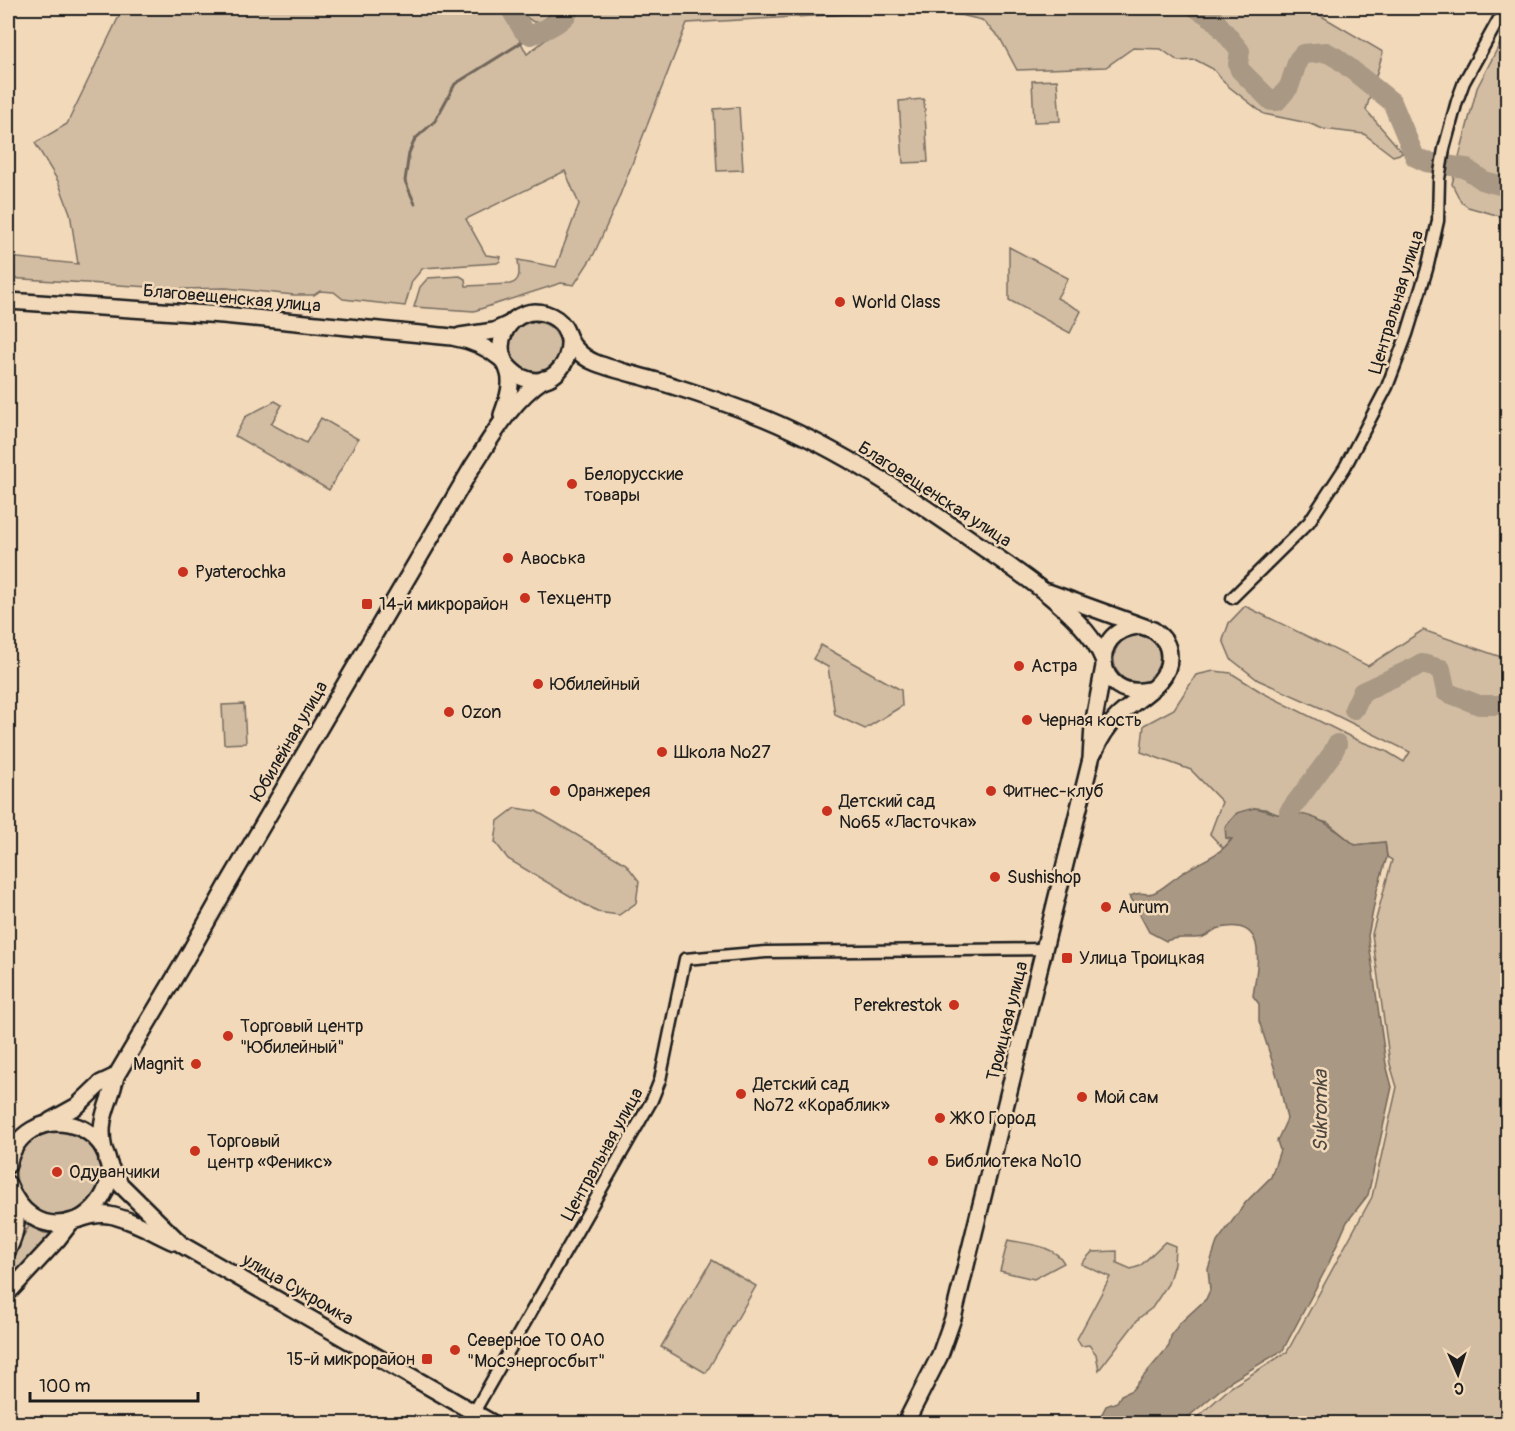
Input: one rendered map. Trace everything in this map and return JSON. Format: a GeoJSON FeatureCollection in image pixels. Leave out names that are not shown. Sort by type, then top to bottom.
{"type":"FeatureCollection","features":[{"type":"Feature","properties":{"kind":"street","name":"Центральная улица"},"geometry":{"type":"LineString","coordinates":[[1232,598],[1309,522],[1345,467],[1376,408],[1396,363],[1427,269],[1438,221],[1439,179],[1444,149],[1457,101],[1464,82],[1505,8]]}},
{"type":"Feature","properties":{"kind":"street","name":"Благовещенская улица"},"geometry":{"type":"LineString","coordinates":[[8,301],[222,315],[452,337]]}},
{"type":"Feature","properties":{"kind":"street"},"geometry":{"type":"LineString","coordinates":[[452,337],[483,334],[509,324],[525,314],[543,313],[558,321],[582,355],[597,363]]}},
{"type":"Feature","properties":{"kind":"street"},"geometry":{"type":"LineString","coordinates":[[506,364],[501,343],[509,324]]}},
{"type":"Feature","properties":{"kind":"street"},"geometry":{"type":"LineString","coordinates":[[452,337],[480,346],[496,355],[522,378],[533,380],[550,376],[578,364],[597,363]]}},
{"type":"Feature","properties":{"kind":"street"},"geometry":{"type":"LineString","coordinates":[[550,376],[567,358],[569,339]]}},
{"type":"Feature","properties":{"kind":"street","name":"Благовещенская улица"},"geometry":{"type":"LineString","coordinates":[[597,363],[714,399],[802,434],[882,478],[1045,591]]}},
{"type":"Feature","properties":{"kind":"street","name":"Юбилейная улица"},"geometry":{"type":"LineString","coordinates":[[498,427],[510,383],[506,364]]}},
{"type":"Feature","properties":{"kind":"street","name":"Юбилейная улица"},"geometry":{"type":"LineString","coordinates":[[76,1220],[89,1213],[102,1198],[108,1180],[102,1123],[116,1076],[460,486],[498,427],[521,398],[550,376]]}},
{"type":"Feature","properties":{"kind":"street"},"geometry":{"type":"LineString","coordinates":[[1045,591],[1153,630],[1164,640],[1169,652],[1169,666],[1164,678],[1109,725],[1091,759]]}},
{"type":"Feature","properties":{"kind":"street"},"geometry":{"type":"LineString","coordinates":[[1045,591],[1087,633],[1100,651],[1111,680],[1122,688],[1138,692],[1148,690]]}},
{"type":"Feature","properties":{"kind":"street"},"geometry":{"type":"LineString","coordinates":[[1091,759],[1093,725],[1106,646],[1115,634],[1138,626]]}},
{"type":"Feature","properties":{"kind":"street","name":"Троицкая улица"},"geometry":{"type":"LineString","coordinates":[[905,1424],[939,1355],[953,1318],[1091,759]]}},
{"type":"Feature","properties":{"kind":"street","name":"Центральная улица"},"geometry":{"type":"LineString","coordinates":[[474,1412],[652,1100],[660,1080],[685,959],[766,952],[1044,949]]}},
{"type":"Feature","properties":{"kind":"street","name":"Юбилейная улица"},"geometry":{"type":"LineString","coordinates":[[27,1133],[77,1106],[101,1083],[116,1076]]}},
{"type":"Feature","properties":{"kind":"street"},"geometry":{"type":"LineString","coordinates":[[45,1124],[54,1122],[74,1125],[92,1135],[105,1155]]}},
{"type":"Feature","properties":{"kind":"street"},"geometry":{"type":"LineString","coordinates":[[8,1136],[27,1133]]}},
{"type":"Feature","properties":{"kind":"street"},"geometry":{"type":"LineString","coordinates":[[8,1165],[14,1148],[27,1133]]}},
{"type":"Feature","properties":{"kind":"street","name":"улица Сукромка"},"geometry":{"type":"LineString","coordinates":[[105,1155],[121,1185],[182,1245],[494,1424]]}},
{"type":"Feature","properties":{"kind":"street"},"geometry":{"type":"LineString","coordinates":[[9,1187],[17,1204],[32,1217],[51,1223],[76,1220],[95,1214],[118,1217],[182,1245]]}},
{"type":"Feature","properties":{"kind":"street"},"geometry":{"type":"LineString","coordinates":[[8,1250],[16,1231],[17,1221],[9,1187]]}},
{"type":"Feature","properties":{"kind":"street"},"geometry":{"type":"LineString","coordinates":[[8,1293],[76,1220]]}},
{"type":"Feature","properties":{"kind":"shaded area"},"geometry":{"type":"Polygon","coordinates":[[[123,8],[503,8],[527,54],[566,24],[580,8],[1308,8],[1383,52],[1366,110],[1403,153],[1393,156],[1364,134],[1323,129],[1308,123],[1264,114],[1228,86],[1213,69],[1196,60],[1178,61],[1161,49],[1133,48],[1106,67],[1017,70],[1000,38],[982,20],[935,9],[687,23],[618,200],[594,254],[574,285],[561,283],[474,311],[414,307],[420,287],[428,278],[460,276],[465,279],[466,286],[510,284],[518,278],[518,260],[556,267],[579,204],[565,171],[466,219],[486,255],[501,257],[500,261],[423,268],[412,281],[405,306],[343,299],[334,292],[320,291],[314,295],[294,295],[226,288],[182,289],[8,278],[8,257],[78,264],[70,213],[58,181],[35,143],[67,124],[123,8]]]}},
{"type":"Feature","properties":{"kind":"shaded area"},"geometry":{"type":"Polygon","coordinates":[[[519,8],[557,8],[541,21],[533,22],[519,8]]]}},
{"type":"Feature","properties":{"kind":"shaded area"},"geometry":{"type":"Polygon","coordinates":[[[1507,30],[1508,218],[1468,207],[1461,202],[1452,184],[1477,88],[1507,30]]]}},
{"type":"Feature","properties":{"kind":"shaded area"},"geometry":{"type":"Polygon","coordinates":[[[1057,80],[1060,121],[1034,122],[1032,81],[1057,80]]]}},
{"type":"Feature","properties":{"kind":"shaded area"},"geometry":{"type":"Polygon","coordinates":[[[924,99],[928,162],[903,163],[899,101],[924,99]]]}},
{"type":"Feature","properties":{"kind":"shaded area"},"geometry":{"type":"Polygon","coordinates":[[[739,107],[743,170],[717,171],[714,109],[739,107]]]}},
{"type":"Feature","properties":{"kind":"shaded area"},"geometry":{"type":"Polygon","coordinates":[[[1009,247],[1068,278],[1057,298],[1081,311],[1070,333],[1009,300],[1009,247]]]}},
{"type":"Feature","properties":{"kind":"shaded area"},"geometry":{"type":"Polygon","coordinates":[[[530,322],[540,322],[553,329],[560,342],[560,352],[553,365],[540,372],[530,372],[521,368],[514,361],[510,352],[510,342],[514,333],[521,326],[530,322]]]}},
{"type":"Feature","properties":{"kind":"shaded area"},"geometry":{"type":"Polygon","coordinates":[[[275,401],[282,405],[271,424],[306,443],[321,418],[358,439],[329,490],[235,436],[245,417],[275,401]]]}},
{"type":"Feature","properties":{"kind":"shaded area"},"geometry":{"type":"Polygon","coordinates":[[[1245,606],[1368,666],[1423,630],[1507,659],[1507,1423],[1191,1423],[1231,1387],[1287,1352],[1372,1197],[1397,1087],[1390,1064],[1372,934],[1392,860],[1387,857],[1385,842],[1355,845],[1328,823],[1289,812],[1279,815],[1265,809],[1254,808],[1224,849],[1210,834],[1222,802],[1191,770],[1141,752],[1144,725],[1174,709],[1196,675],[1214,671],[1231,673],[1263,693],[1357,740],[1386,751],[1404,762],[1410,752],[1258,680],[1231,659],[1223,640],[1229,623],[1245,606]]]}},
{"type":"Feature","properties":{"kind":"shaded area"},"geometry":{"type":"Polygon","coordinates":[[[1133,635],[1143,635],[1155,642],[1162,654],[1162,664],[1155,676],[1143,683],[1133,683],[1118,672],[1114,664],[1114,654],[1125,639],[1133,635]]]}},
{"type":"Feature","properties":{"kind":"shaded area"},"geometry":{"type":"Polygon","coordinates":[[[821,645],[901,690],[902,706],[865,729],[835,715],[828,667],[813,659],[821,645]]]}},
{"type":"Feature","properties":{"kind":"shaded area"},"geometry":{"type":"Polygon","coordinates":[[[244,704],[246,743],[224,744],[222,705],[244,704]]]}},
{"type":"Feature","properties":{"kind":"shaded area"},"geometry":{"type":"Polygon","coordinates":[[[515,808],[536,811],[626,864],[639,881],[636,903],[619,915],[597,912],[508,859],[495,842],[498,821],[515,808]]]}},
{"type":"Feature","properties":{"kind":"shaded area"},"geometry":{"type":"Polygon","coordinates":[[[58,1131],[81,1138],[93,1150],[100,1173],[93,1196],[81,1208],[58,1215],[35,1208],[23,1196],[16,1173],[23,1150],[35,1138],[58,1131]]]}},
{"type":"Feature","properties":{"kind":"shaded area"},"geometry":{"type":"Polygon","coordinates":[[[29,1226],[44,1233],[54,1234],[8,1282],[8,1264],[29,1226]]]}},
{"type":"Feature","properties":{"kind":"shaded area"},"geometry":{"type":"Polygon","coordinates":[[[1008,1240],[1047,1249],[1054,1252],[1064,1263],[1034,1279],[1000,1271],[1008,1240]]]}},
{"type":"Feature","properties":{"kind":"shaded area"},"geometry":{"type":"Polygon","coordinates":[[[1165,1242],[1175,1246],[1174,1264],[1168,1284],[1152,1308],[1139,1318],[1099,1370],[1096,1354],[1089,1345],[1081,1346],[1077,1339],[1110,1277],[1081,1264],[1092,1252],[1117,1251],[1117,1263],[1131,1269],[1140,1266],[1165,1242]]]}},
{"type":"Feature","properties":{"kind":"shaded area"},"geometry":{"type":"Polygon","coordinates":[[[712,1260],[756,1286],[706,1373],[661,1347],[712,1260]]]}},
{"type":"Feature","properties":{"kind":"water"},"geometry":{"type":"Polygon","coordinates":[[[1254,808],[1277,814],[1310,816],[1326,823],[1355,845],[1385,842],[1387,857],[1377,890],[1368,936],[1386,1064],[1392,1087],[1368,1195],[1347,1222],[1328,1265],[1283,1350],[1228,1383],[1181,1423],[1093,1423],[1099,1419],[1106,1406],[1117,1402],[1121,1395],[1132,1390],[1169,1346],[1171,1336],[1179,1324],[1206,1299],[1210,1290],[1208,1269],[1217,1242],[1246,1202],[1271,1177],[1280,1150],[1277,1141],[1287,1119],[1279,1082],[1259,1021],[1259,1004],[1253,996],[1258,959],[1253,937],[1247,930],[1236,927],[1218,929],[1203,937],[1175,938],[1166,941],[1149,932],[1130,896],[1137,893],[1150,894],[1163,888],[1184,872],[1220,851],[1232,839],[1226,838],[1225,827],[1237,813],[1254,808]]]}},
{"type":"Feature","properties":{"kind":"waterway"},"geometry":{"type":"LineString","coordinates":[[510,8],[523,30],[531,35],[560,21],[570,8]]}},
{"type":"Feature","properties":{"kind":"waterway"},"geometry":{"type":"LineString","coordinates":[[1196,8],[1214,19],[1240,51],[1238,64],[1240,70],[1271,101],[1277,101],[1289,87],[1298,60],[1303,54],[1326,52],[1337,58],[1392,102],[1415,157],[1426,162],[1465,168],[1484,181],[1508,187]]}},
{"type":"Feature","properties":{"kind":"waterway"},"geometry":{"type":"LineString","coordinates":[[415,204],[405,181],[409,153],[415,139],[435,121],[455,84],[531,35]]}},
{"type":"Feature","properties":{"kind":"waterway","name":"Sukromka"},"geometry":{"type":"LineString","coordinates":[[1354,709],[1362,692],[1422,664],[1441,669],[1446,692],[1479,705],[1508,705]]}},
{"type":"Feature","properties":{"kind":"waterway","name":"Sukromka"},"geometry":{"type":"LineString","coordinates":[[1289,837],[1289,812],[1337,744]]}},
{"type":"Feature","properties":{"kind":"place","name":"World Class"},"geometry":{"type":"Point","coordinates":[840,302]}},
{"type":"Feature","properties":{"kind":"place","name":"Белорусские товары"},"geometry":{"type":"Point","coordinates":[572,484]}},
{"type":"Feature","properties":{"kind":"place","name":"Авоська"},"geometry":{"type":"Point","coordinates":[508,558]}},
{"type":"Feature","properties":{"kind":"place","name":"Pyaterochka"},"geometry":{"type":"Point","coordinates":[183,572]}},
{"type":"Feature","properties":{"kind":"place","name":"Техцентр"},"geometry":{"type":"Point","coordinates":[525,598]}},
{"type":"Feature","properties":{"kind":"place","name":"14-й микрорайон"},"geometry":{"type":"Point","coordinates":[367,604]}},
{"type":"Feature","properties":{"kind":"place","name":"Астра"},"geometry":{"type":"Point","coordinates":[1019,666]}},
{"type":"Feature","properties":{"kind":"place","name":"Юбилейный"},"geometry":{"type":"Point","coordinates":[538,684]}},
{"type":"Feature","properties":{"kind":"place","name":"Ozon"},"geometry":{"type":"Point","coordinates":[449,712]}},
{"type":"Feature","properties":{"kind":"place","name":"Черная кость"},"geometry":{"type":"Point","coordinates":[1027,720]}},
{"type":"Feature","properties":{"kind":"place","name":"Школа №27"},"geometry":{"type":"Point","coordinates":[662,752]}},
{"type":"Feature","properties":{"kind":"place","name":"Оранжерея"},"geometry":{"type":"Point","coordinates":[555,791]}},
{"type":"Feature","properties":{"kind":"place","name":"Фитнес-клуб"},"geometry":{"type":"Point","coordinates":[991,791]}},
{"type":"Feature","properties":{"kind":"place","name":"Детский сад №65 «Ласточка»"},"geometry":{"type":"Point","coordinates":[827,811]}},
{"type":"Feature","properties":{"kind":"place","name":"Sushishop"},"geometry":{"type":"Point","coordinates":[995,877]}},
{"type":"Feature","properties":{"kind":"place","name":"Aurum"},"geometry":{"type":"Point","coordinates":[1106,907]}},
{"type":"Feature","properties":{"kind":"place","name":"Улица Троицкая"},"geometry":{"type":"Point","coordinates":[1067,958]}},
{"type":"Feature","properties":{"kind":"place","name":"Perekrestok"},"geometry":{"type":"Point","coordinates":[954,1005]}},
{"type":"Feature","properties":{"kind":"place","name":"Торговый центр \"Юбилейный\""},"geometry":{"type":"Point","coordinates":[228,1036]}},
{"type":"Feature","properties":{"kind":"place","name":"Magnit"},"geometry":{"type":"Point","coordinates":[196,1064]}},
{"type":"Feature","properties":{"kind":"place","name":"Детский сад №72 «Кораблик»"},"geometry":{"type":"Point","coordinates":[741,1094]}},
{"type":"Feature","properties":{"kind":"place","name":"Мой сам"},"geometry":{"type":"Point","coordinates":[1082,1097]}},
{"type":"Feature","properties":{"kind":"place","name":"ЖКО Город"},"geometry":{"type":"Point","coordinates":[940,1118]}},
{"type":"Feature","properties":{"kind":"place","name":"Торговый центр «Феникс»"},"geometry":{"type":"Point","coordinates":[195,1151]}},
{"type":"Feature","properties":{"kind":"place","name":"Библиотека №10"},"geometry":{"type":"Point","coordinates":[933,1161]}},
{"type":"Feature","properties":{"kind":"place","name":"Одуванчики"},"geometry":{"type":"Point","coordinates":[57,1172]}},
{"type":"Feature","properties":{"kind":"place","name":"Северное ТО ОАО \"Мосэнергосбыт\""},"geometry":{"type":"Point","coordinates":[455,1350]}},
{"type":"Feature","properties":{"kind":"place","name":"15-й микрорайон"},"geometry":{"type":"Point","coordinates":[427,1359]}}]}
